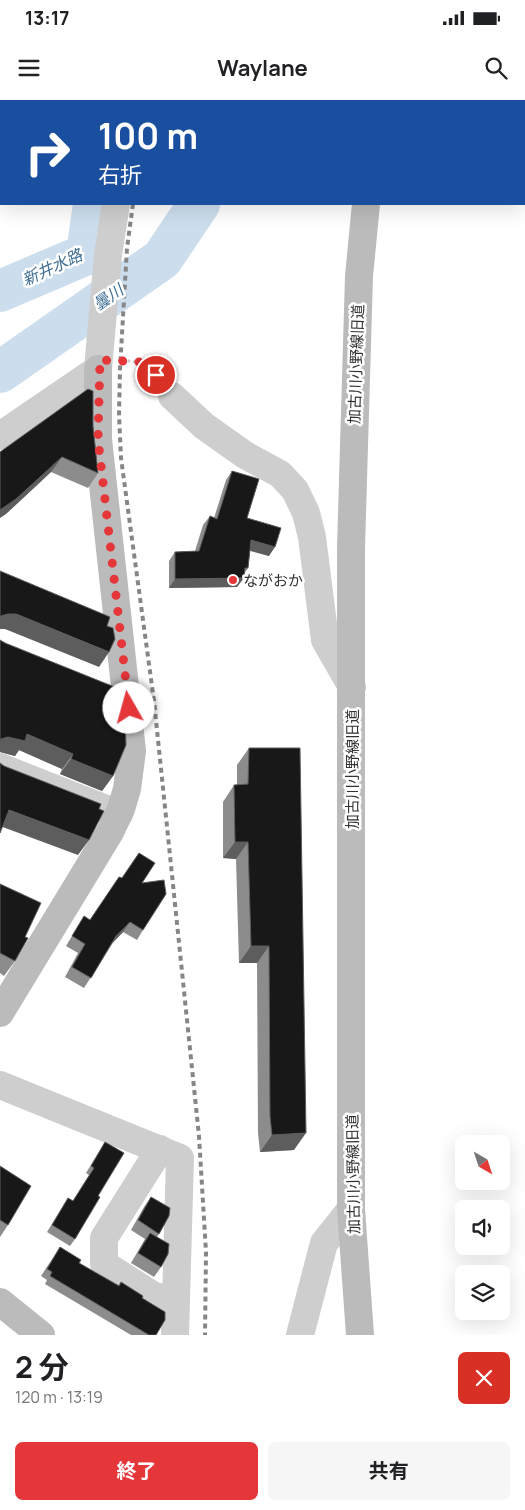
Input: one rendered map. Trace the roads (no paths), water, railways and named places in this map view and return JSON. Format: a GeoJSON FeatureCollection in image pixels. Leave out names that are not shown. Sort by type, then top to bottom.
{"type":"FeatureCollection","features":[{"type":"Feature","properties":{"kind":"street"},"geometry":{"type":"LineString","coordinates":[[0,1013],[110,832],[119,814],[127,789],[132,751],[98,439],[99,361],[108,255],[116,205]]}},
{"type":"Feature","properties":{"kind":"street","name":"加古川小野線旧道"},"geometry":{"type":"LineString","coordinates":[[360,1335],[352,1209],[351,538],[359,276],[366,205]]}},
{"type":"Feature","properties":{"kind":"street"},"geometry":{"type":"LineString","coordinates":[[0,436],[99,361]]}},
{"type":"Feature","properties":{"kind":"street"},"geometry":{"type":"LineString","coordinates":[[172,396],[204,426],[245,455],[280,474],[295,490],[306,513],[312,537],[325,640],[352,687]]}},
{"type":"Feature","properties":{"kind":"street"},"geometry":{"type":"LineString","coordinates":[[101,685],[127,693]]}},
{"type":"Feature","properties":{"kind":"street"},"geometry":{"type":"LineString","coordinates":[[0,767],[119,814]]}},
{"type":"Feature","properties":{"kind":"street"},"geometry":{"type":"LineString","coordinates":[[0,1085],[170,1153]]}},
{"type":"Feature","properties":{"kind":"street"},"geometry":{"type":"LineString","coordinates":[[170,1153],[176,1300],[175,1335]]}},
{"type":"Feature","properties":{"kind":"street"},"geometry":{"type":"LineString","coordinates":[[170,1153],[104,1238],[104,1264],[154,1296],[176,1300]]}},
{"type":"Feature","properties":{"kind":"street"},"geometry":{"type":"LineString","coordinates":[[300,1335],[324,1243],[352,1209]]}},
{"type":"Feature","properties":{"kind":"street"},"geometry":{"type":"LineString","coordinates":[[0,1302],[40,1335]]}},
{"type":"Feature","properties":{"kind":"waterway","name":"新井水路"},"geometry":{"type":"LineString","coordinates":[[0,291],[87,254],[94,205]]}},
{"type":"Feature","properties":{"kind":"waterway","name":"曇川"},"geometry":{"type":"LineString","coordinates":[[0,372],[162,259],[198,205]]}},
{"type":"Feature","properties":{"kind":"railway"},"geometry":{"type":"LineString","coordinates":[[133,205],[127,248],[120,369],[119,415],[121,458],[154,701],[199,1136],[206,1252],[205,1335]]}},
{"type":"Feature","properties":{"kind":"place","name":"ながおか"},"geometry":{"type":"Point","coordinates":[233,580]}}]}
